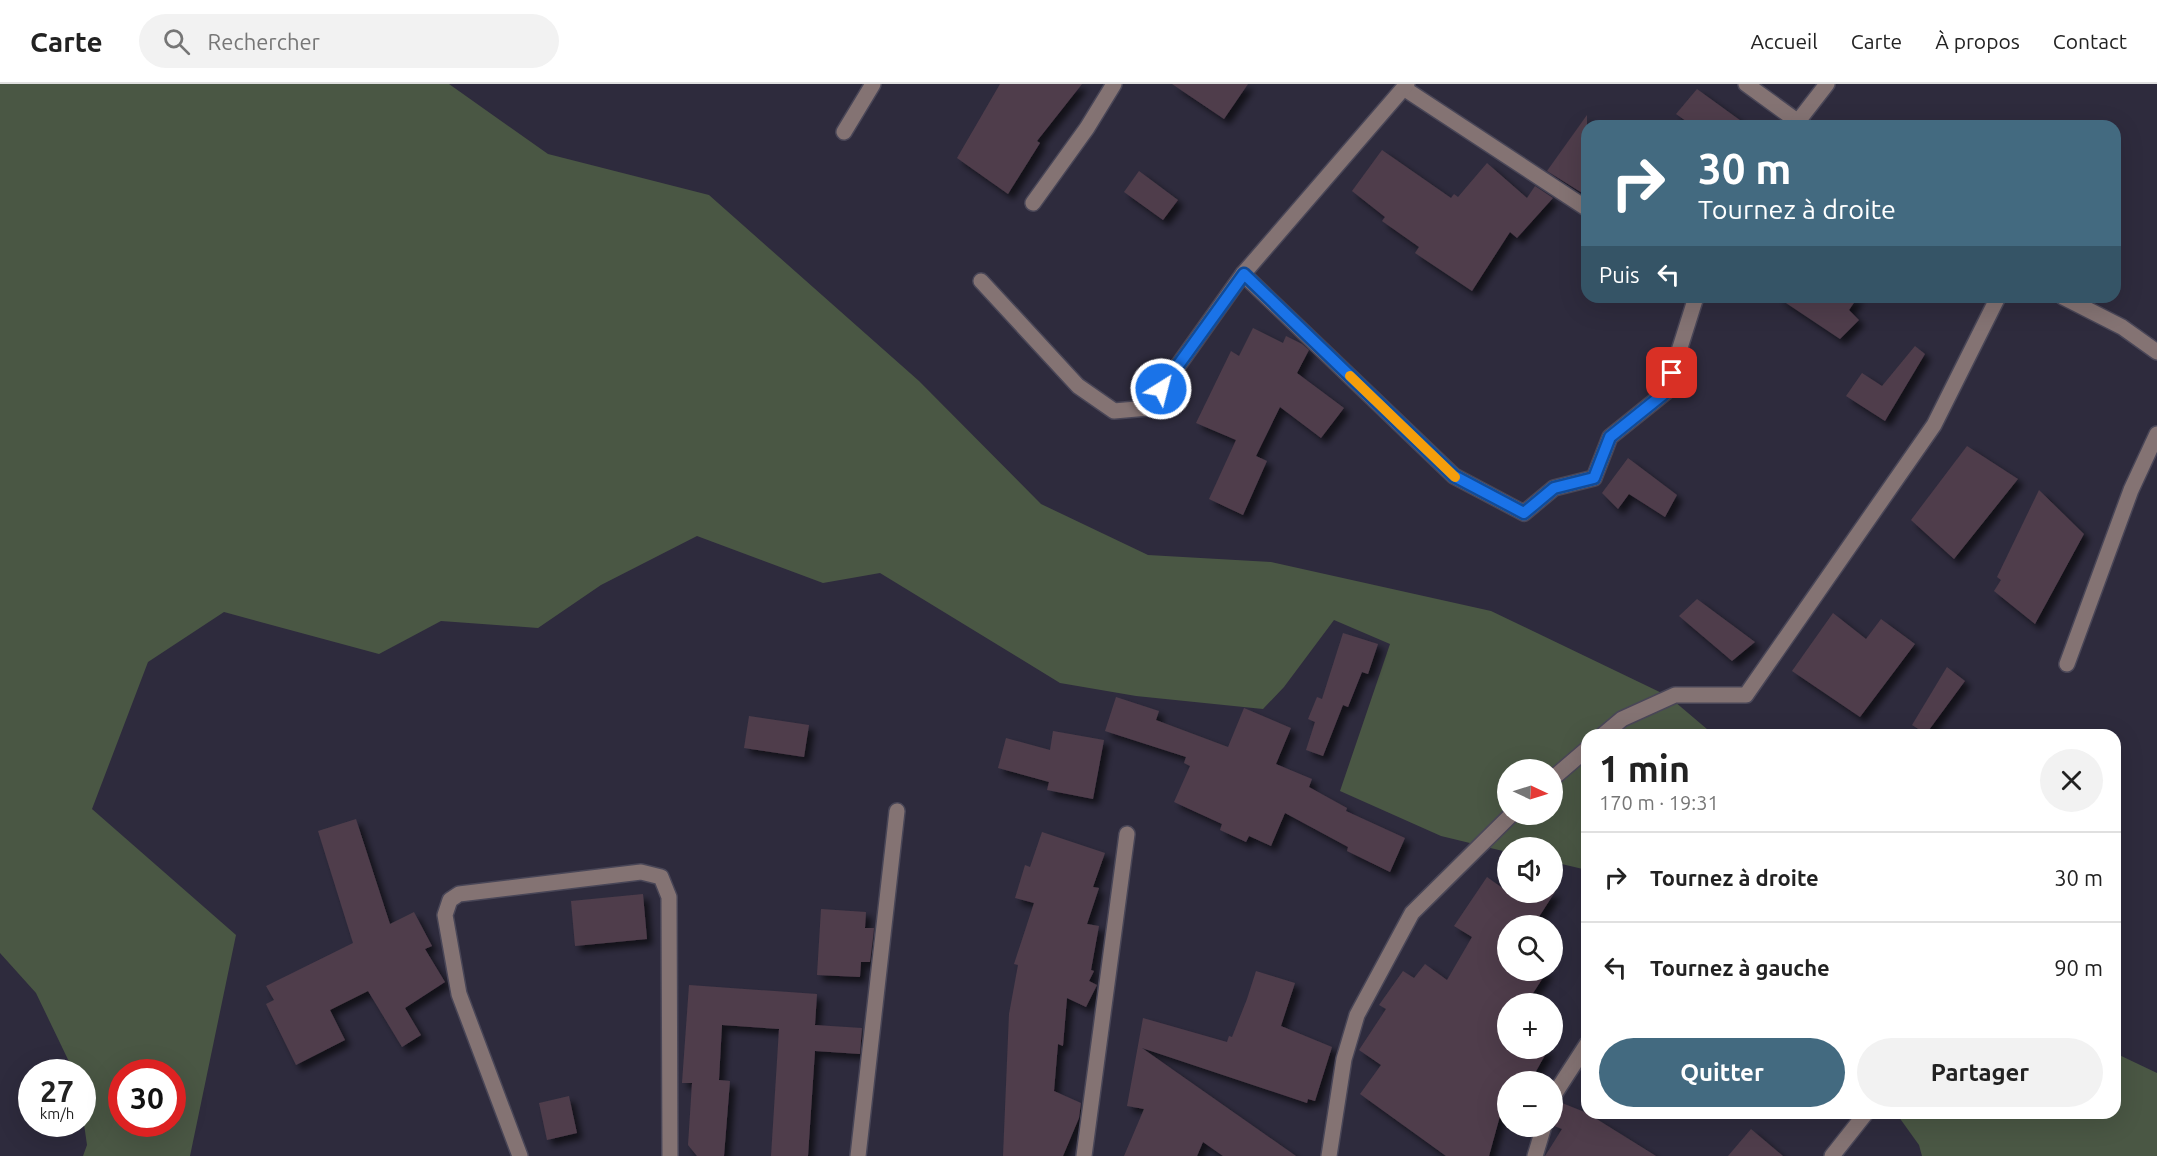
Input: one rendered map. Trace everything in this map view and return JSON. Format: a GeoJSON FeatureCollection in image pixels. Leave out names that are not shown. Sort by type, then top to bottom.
{"type":"FeatureCollection","features":[{"type":"Feature","properties":{"kind":"street"},"geometry":{"type":"LineString","coordinates":[[844,132],[873,84]]}},
{"type":"Feature","properties":{"kind":"street"},"geometry":{"type":"LineString","coordinates":[[1033,203],[1114,84]]}},
{"type":"Feature","properties":{"kind":"street"},"geometry":{"type":"LineString","coordinates":[[1746,84],[1797,120]]}},
{"type":"Feature","properties":{"kind":"street"},"geometry":{"type":"LineString","coordinates":[[1803,120],[1827,84]]}},
{"type":"Feature","properties":{"kind":"street"},"geometry":{"type":"LineString","coordinates":[[981,281],[1078,386],[1114,411],[1148,408],[1244,274],[1406,87],[1581,205]]}},
{"type":"Feature","properties":{"kind":"street"},"geometry":{"type":"LineString","coordinates":[[1244,274],[1454,476],[1524,513],[1554,488],[1594,478],[1610,437],[1666,392],[1694,303]]}},
{"type":"Feature","properties":{"kind":"street"},"geometry":{"type":"LineString","coordinates":[[1610,729],[1622,718],[1675,695],[1746,695],[1934,425],[1995,303]]}},
{"type":"Feature","properties":{"kind":"street"},"geometry":{"type":"LineString","coordinates":[[2075,303],[2122,327],[2157,352]]}},
{"type":"Feature","properties":{"kind":"street"},"geometry":{"type":"LineString","coordinates":[[2067,664],[2131,490],[2157,434]]}},
{"type":"Feature","properties":{"kind":"street"},"geometry":{"type":"LineString","coordinates":[[1563,770],[1581,754]]}},
{"type":"Feature","properties":{"kind":"street"},"geometry":{"type":"LineString","coordinates":[[858,1156],[897,811]]}},
{"type":"Feature","properties":{"kind":"street"},"geometry":{"type":"LineString","coordinates":[[1329,1156],[1344,1059],[1357,1015],[1412,913],[1501,825]]}},
{"type":"Feature","properties":{"kind":"street"},"geometry":{"type":"LineString","coordinates":[[1084,1156],[1127,834]]}},
{"type":"Feature","properties":{"kind":"street"},"geometry":{"type":"LineString","coordinates":[[520,1156],[459,994],[445,915],[450,900],[459,894],[641,872],[661,877],[669,897],[670,1156]]}},
{"type":"Feature","properties":{"kind":"street"},"geometry":{"type":"LineString","coordinates":[[1563,1081],[1581,1053]]}},
{"type":"Feature","properties":{"kind":"street"},"geometry":{"type":"LineString","coordinates":[[1833,1156],[1861,1119]]}},
{"type":"Feature","properties":{"kind":"street"},"geometry":{"type":"LineString","coordinates":[[1536,1156],[1541,1137]]}},
{"type":"Feature","properties":{"kind":"green space"},"geometry":{"type":"Polygon","coordinates":[[[0,84],[449,84],[548,154],[709,195],[919,381],[1041,504],[1148,555],[1271,562],[1491,611],[1668,696],[1707,729],[1581,729],[1581,869],[1563,864],[1563,837],[1497,837],[1497,850],[1441,836],[1340,791],[1390,644],[1334,620],[1284,687],[1263,709],[1136,696],[1060,683],[880,573],[823,583],[697,536],[601,585],[538,628],[441,621],[379,654],[224,612],[148,662],[92,809],[236,935],[190,1156],[83,1156],[87,1145],[86,1137],[96,1137],[96,1059],[68,1059],[36,993],[0,953],[0,84]]]}},
{"type":"Feature","properties":{"kind":"green space"},"geometry":{"type":"Polygon","coordinates":[[[2121,1056],[2157,1073],[2157,1156],[1922,1156],[1919,1145],[1900,1119],[2121,1119],[2121,1056]]]}},
{"type":"Feature","properties":{"kind":"building"},"geometry":{"type":"Polygon","coordinates":[[[1000,84],[1082,84],[1037,141],[1040,143],[1008,194],[957,158],[1000,84]]]}},
{"type":"Feature","properties":{"kind":"building"},"geometry":{"type":"Polygon","coordinates":[[[1172,84],[1248,84],[1224,119],[1172,84]]]}},
{"type":"Feature","properties":{"kind":"building"},"geometry":{"type":"Polygon","coordinates":[[[1697,89],[1740,120],[1684,120],[1676,114],[1697,89]]]}},
{"type":"Feature","properties":{"kind":"building"},"geometry":{"type":"Polygon","coordinates":[[[1581,123],[1581,192],[1547,171],[1581,123]]]}},
{"type":"Feature","properties":{"kind":"building"},"geometry":{"type":"Polygon","coordinates":[[[1382,150],[1451,198],[1454,194],[1458,197],[1487,163],[1527,198],[1535,186],[1553,198],[1517,238],[1510,232],[1472,291],[1415,253],[1419,247],[1382,221],[1385,217],[1352,191],[1382,150]]]}},
{"type":"Feature","properties":{"kind":"building"},"geometry":{"type":"Polygon","coordinates":[[[1139,171],[1178,200],[1163,220],[1124,192],[1139,171]]]}},
{"type":"Feature","properties":{"kind":"building"},"geometry":{"type":"Polygon","coordinates":[[[1786,303],[1854,303],[1849,310],[1859,320],[1840,339],[1786,303]]]}},
{"type":"Feature","properties":{"kind":"building"},"geometry":{"type":"Polygon","coordinates":[[[1253,328],[1283,343],[1286,336],[1309,350],[1297,373],[1344,408],[1321,438],[1280,407],[1256,456],[1267,461],[1243,515],[1209,499],[1236,440],[1196,423],[1231,351],[1239,356],[1253,328]]]}},
{"type":"Feature","properties":{"kind":"building"},"geometry":{"type":"Polygon","coordinates":[[[1915,346],[1925,354],[1885,421],[1846,396],[1862,373],[1882,386],[1915,346]]]}},
{"type":"Feature","properties":{"kind":"building"},"geometry":{"type":"Polygon","coordinates":[[[1967,446],[2018,479],[1954,559],[1911,520],[1967,446]]]}},
{"type":"Feature","properties":{"kind":"building"},"geometry":{"type":"Polygon","coordinates":[[[1628,458],[1677,495],[1665,517],[1629,494],[1618,509],[1602,493],[1628,458]]]}},
{"type":"Feature","properties":{"kind":"building"},"geometry":{"type":"Polygon","coordinates":[[[2039,490],[2084,534],[2035,624],[1994,591],[2001,580],[1997,577],[2039,490]]]}},
{"type":"Feature","properties":{"kind":"building"},"geometry":{"type":"Polygon","coordinates":[[[1697,599],[1755,642],[1732,661],[1679,616],[1697,599]]]}},
{"type":"Feature","properties":{"kind":"building"},"geometry":{"type":"Polygon","coordinates":[[[1833,613],[1866,639],[1881,619],[1915,644],[1860,717],[1792,671],[1833,613]]]}},
{"type":"Feature","properties":{"kind":"building"},"geometry":{"type":"Polygon","coordinates":[[[1343,633],[1378,644],[1368,674],[1362,672],[1348,707],[1343,705],[1323,756],[1306,750],[1315,722],[1308,719],[1317,697],[1322,699],[1343,633]]]}},
{"type":"Feature","properties":{"kind":"building"},"geometry":{"type":"Polygon","coordinates":[[[1947,667],[1965,681],[1930,729],[1918,729],[1912,725],[1947,667]]]}},
{"type":"Feature","properties":{"kind":"building"},"geometry":{"type":"Polygon","coordinates":[[[1116,697],[1159,711],[1156,720],[1228,747],[1244,708],[1291,728],[1276,764],[1312,779],[1309,787],[1347,808],[1346,811],[1405,838],[1390,872],[1347,851],[1348,847],[1285,813],[1271,846],[1249,836],[1246,842],[1220,830],[1222,824],[1174,802],[1190,766],[1184,763],[1186,757],[1105,731],[1116,697]]]}},
{"type":"Feature","properties":{"kind":"building"},"geometry":{"type":"Polygon","coordinates":[[[749,716],[809,725],[804,757],[744,748],[749,716]]]}},
{"type":"Feature","properties":{"kind":"building"},"geometry":{"type":"Polygon","coordinates":[[[1053,731],[1104,740],[1093,799],[1047,790],[1049,782],[998,768],[1006,738],[1050,750],[1053,731]]]}},
{"type":"Feature","properties":{"kind":"building"},"geometry":{"type":"Polygon","coordinates":[[[356,819],[390,924],[414,912],[432,946],[425,949],[445,982],[405,1008],[421,1035],[402,1047],[368,991],[330,1010],[345,1040],[296,1065],[266,1004],[274,1000],[266,986],[353,943],[318,831],[356,819]]]}},
{"type":"Feature","properties":{"kind":"building"},"geometry":{"type":"Polygon","coordinates":[[[1042,832],[1105,853],[1093,887],[1099,888],[1087,924],[1099,926],[1091,970],[1094,971],[1089,981],[1097,985],[1086,1007],[1067,998],[1063,1046],[1058,1044],[1054,1091],[1081,1103],[1079,1118],[1063,1156],[1003,1156],[1009,1014],[1018,965],[1014,964],[1034,903],[1015,898],[1025,865],[1030,867],[1042,832]]]}},
{"type":"Feature","properties":{"kind":"building"},"geometry":{"type":"Polygon","coordinates":[[[1487,877],[1497,884],[1497,903],[1548,903],[1540,915],[1497,915],[1497,981],[1541,981],[1533,993],[1497,993],[1497,1059],[1543,1059],[1536,1071],[1497,1071],[1497,1127],[1489,1156],[1446,1156],[1360,1094],[1381,1065],[1359,1050],[1386,1009],[1379,1005],[1403,971],[1414,978],[1425,964],[1447,980],[1472,937],[1454,926],[1487,877]]]}},
{"type":"Feature","properties":{"kind":"building"},"geometry":{"type":"Polygon","coordinates":[[[643,894],[647,939],[575,946],[571,901],[643,894]]]}},
{"type":"Feature","properties":{"kind":"building"},"geometry":{"type":"Polygon","coordinates":[[[821,909],[866,912],[865,928],[874,928],[870,962],[861,962],[860,977],[817,975],[821,909]]]}},
{"type":"Feature","properties":{"kind":"building"},"geometry":{"type":"Polygon","coordinates":[[[1256,971],[1295,983],[1281,1026],[1332,1047],[1315,1101],[1308,1099],[1307,1103],[1142,1048],[1296,1156],[1223,1156],[1203,1142],[1197,1156],[1124,1156],[1144,1109],[1127,1106],[1143,1018],[1227,1042],[1229,1036],[1232,1037],[1256,971]]]}},
{"type":"Feature","properties":{"kind":"building"},"geometry":{"type":"Polygon","coordinates":[[[689,985],[817,994],[815,1025],[862,1028],[860,1054],[815,1051],[808,1156],[771,1156],[779,1029],[722,1025],[719,1080],[730,1081],[724,1156],[697,1156],[688,1145],[692,1083],[682,1083],[689,985]]]}},
{"type":"Feature","properties":{"kind":"building"},"geometry":{"type":"Polygon","coordinates":[[[569,1096],[577,1133],[547,1140],[539,1103],[569,1096]]]}},
{"type":"Feature","properties":{"kind":"building"},"geometry":{"type":"Polygon","coordinates":[[[1563,1103],[1581,1111],[1581,1119],[1597,1119],[1656,1156],[1545,1156],[1557,1137],[1563,1137],[1563,1103]]]}},
{"type":"Feature","properties":{"kind":"building"},"geometry":{"type":"Polygon","coordinates":[[[1751,1129],[1783,1156],[1728,1156],[1751,1129]]]}},
{"type":"Feature","properties":{"kind":"slow traffic"},"geometry":{"type":"LineString","coordinates":[[1350,376],[1455,477]]}},
{"type":"Feature","properties":{"kind":"route"},"geometry":{"type":"LineString","coordinates":[[1161,389],[1244,274],[1454,476],[1524,513],[1554,488],[1594,478],[1610,437],[1666,392],[1672,373]]}}]}
